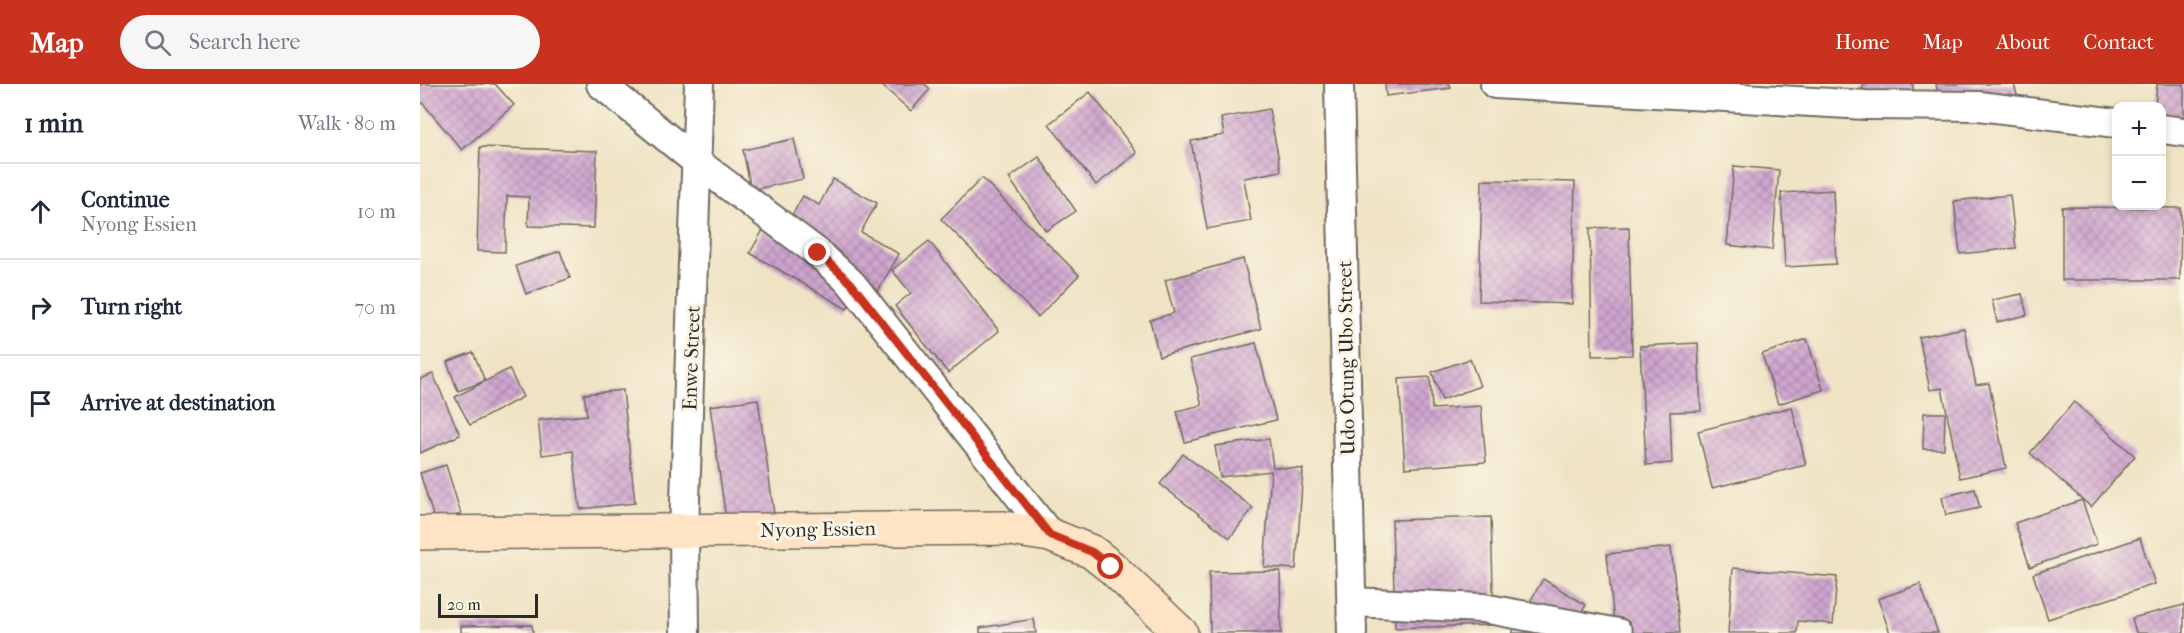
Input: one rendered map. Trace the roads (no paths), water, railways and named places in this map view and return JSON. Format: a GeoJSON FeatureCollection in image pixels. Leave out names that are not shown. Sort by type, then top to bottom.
{"type":"FeatureCollection","features":[{"type":"Feature","properties":{"kind":"street"},"geometry":{"type":"LineString","coordinates":[[601,84],[698,164],[818,253],[851,283],[1050,535]]}},
{"type":"Feature","properties":{"kind":"street","name":"Enwe Street"},"geometry":{"type":"LineString","coordinates":[[686,633],[684,531],[699,84]]}},
{"type":"Feature","properties":{"kind":"street","name":"Udo Otung Ubo Street"},"geometry":{"type":"LineString","coordinates":[[1339,84],[1352,633]]}},
{"type":"Feature","properties":{"kind":"street"},"geometry":{"type":"LineString","coordinates":[[1495,84],[1843,94],[1979,106],[2112,123]]}},
{"type":"Feature","properties":{"kind":"street"},"geometry":{"type":"LineString","coordinates":[[2166,130],[2184,132]]}},
{"type":"Feature","properties":{"kind":"street","name":"Nyong Essien"},"geometry":{"type":"LineString","coordinates":[[420,533],[1004,528],[1050,535],[1092,552],[1181,633]]}},
{"type":"Feature","properties":{"kind":"street"},"geometry":{"type":"LineString","coordinates":[[1352,602],[1483,608],[1618,633]]}}]}
